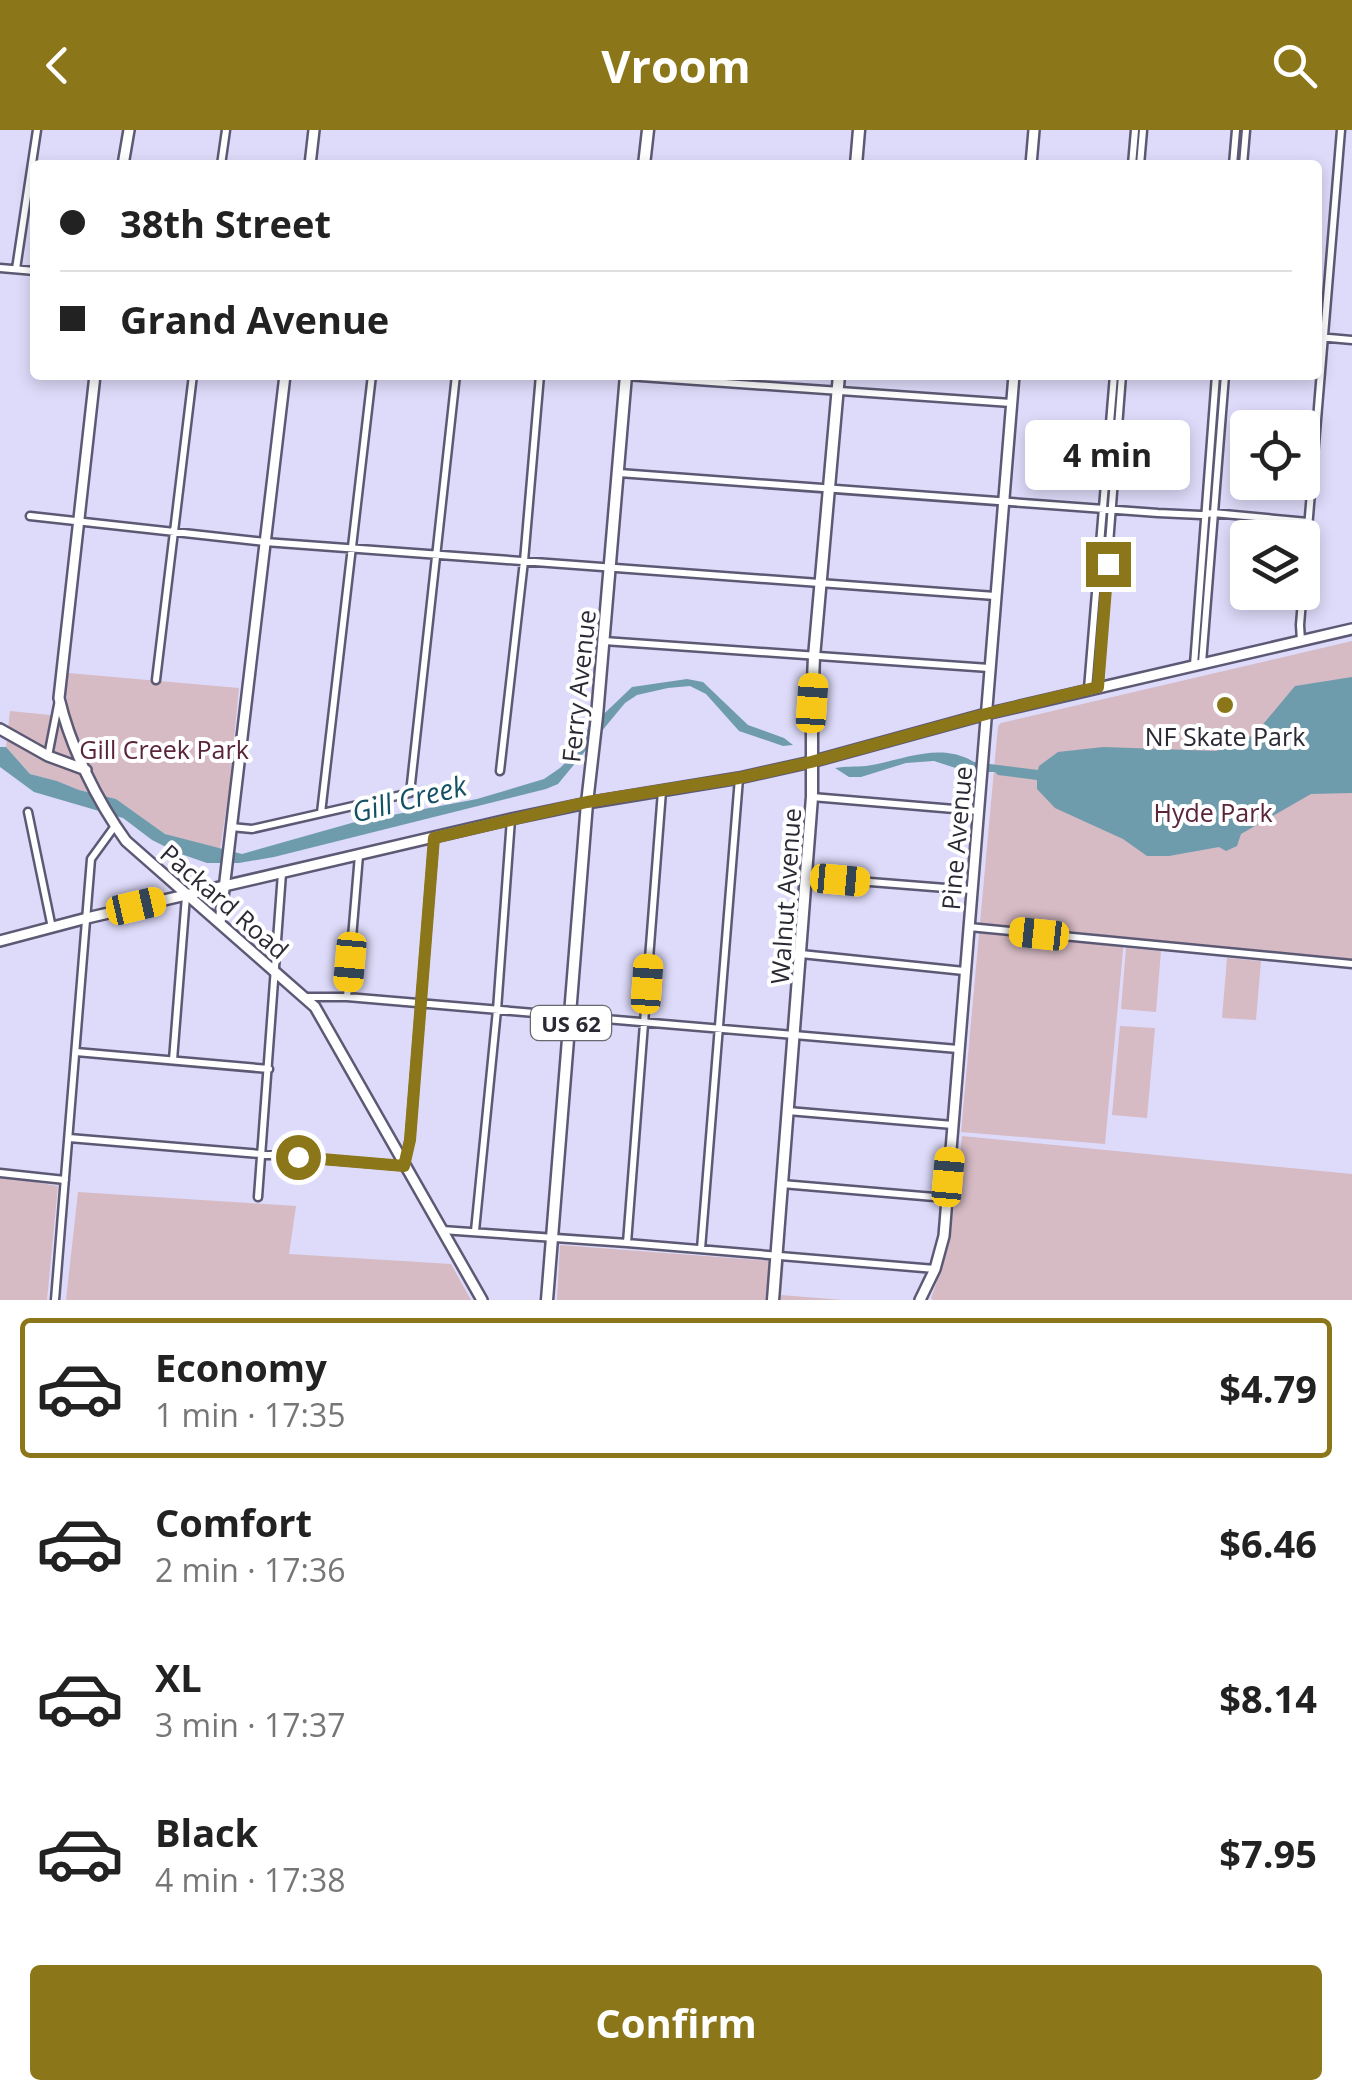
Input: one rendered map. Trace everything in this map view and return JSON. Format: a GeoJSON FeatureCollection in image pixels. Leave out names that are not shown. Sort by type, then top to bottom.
{"type":"FeatureCollection","features":[{"type":"Feature","properties":{"kind":"main road"},"geometry":{"type":"LineString","coordinates":[[125,160],[129,130]]}},
{"type":"Feature","properties":{"kind":"main road"},"geometry":{"type":"LineString","coordinates":[[311,160],[314,130]]}},
{"type":"Feature","properties":{"kind":"main road"},"geometry":{"type":"LineString","coordinates":[[645,160],[648,130]]}},
{"type":"Feature","properties":{"kind":"main road"},"geometry":{"type":"LineString","coordinates":[[856,160],[859,130]]}},
{"type":"Feature","properties":{"kind":"main road"},"geometry":{"type":"LineString","coordinates":[[1031,160],[1034,130]]}},
{"type":"Feature","properties":{"kind":"main road"},"geometry":{"type":"LineString","coordinates":[[59,698],[94,380]]}},
{"type":"Feature","properties":{"kind":"main road"},"geometry":{"type":"LineString","coordinates":[[220,923],[283,380]]}},
{"type":"Feature","properties":{"kind":"main road","name":"Ferry Avenue"},"geometry":{"type":"LineString","coordinates":[[547,1300],[626,380]]}},
{"type":"Feature","properties":{"kind":"main road","name":"Walnut Avenue"},"geometry":{"type":"LineString","coordinates":[[773,1300],[807,877],[814,657],[839,380]]}},
{"type":"Feature","properties":{"kind":"main road","name":"Pine Avenue"},"geometry":{"type":"LineString","coordinates":[[920,1300],[936,1270],[944,1236],[1013,380]]}},
{"type":"Feature","properties":{"kind":"main road"},"geometry":{"type":"LineString","coordinates":[[0,941],[223,885],[587,802],[739,778],[811,762],[986,714],[1352,628]]}},
{"type":"Feature","properties":{"kind":"main road","name":"Packard Road"},"geometry":{"type":"LineString","coordinates":[[59,698],[65,723],[86,770],[126,840],[315,1007],[482,1300]]}},
{"type":"Feature","properties":{"kind":"main road"},"geometry":{"type":"LineString","coordinates":[[0,729],[48,756],[86,770]]}},
{"type":"Feature","properties":{"kind":"street"},"geometry":{"type":"LineString","coordinates":[[32,160],[37,130]]}},
{"type":"Feature","properties":{"kind":"street"},"geometry":{"type":"LineString","coordinates":[[222,160],[226,130]]}},
{"type":"Feature","properties":{"kind":"street"},"geometry":{"type":"LineString","coordinates":[[1132,160],[1135,130]]}},
{"type":"Feature","properties":{"kind":"street"},"geometry":{"type":"LineString","coordinates":[[1140,160],[1143,130]]}},
{"type":"Feature","properties":{"kind":"street"},"geometry":{"type":"LineString","coordinates":[[1233,160],[1236,130]]}},
{"type":"Feature","properties":{"kind":"street"},"geometry":{"type":"LineString","coordinates":[[1243,160],[1246,130]]}},
{"type":"Feature","properties":{"kind":"street"},"geometry":{"type":"LineString","coordinates":[[1322,327],[1342,130]]}},
{"type":"Feature","properties":{"kind":"street"},"geometry":{"type":"LineString","coordinates":[[16,270],[30,177]]}},
{"type":"Feature","properties":{"kind":"street"},"geometry":{"type":"LineString","coordinates":[[0,268],[30,271]]}},
{"type":"Feature","properties":{"kind":"street"},"geometry":{"type":"LineString","coordinates":[[1322,337],[1352,340]]}},
{"type":"Feature","properties":{"kind":"street"},"geometry":{"type":"LineString","coordinates":[[156,680],[191,380]]}},
{"type":"Feature","properties":{"kind":"street"},"geometry":{"type":"LineString","coordinates":[[321,813],[371,380]]}},
{"type":"Feature","properties":{"kind":"street"},"geometry":{"type":"LineString","coordinates":[[230,827],[252,829],[410,792],[455,380]]}},
{"type":"Feature","properties":{"kind":"street"},"geometry":{"type":"LineString","coordinates":[[500,771],[540,380]]}},
{"type":"Feature","properties":{"kind":"street"},"geometry":{"type":"LineString","coordinates":[[692,380],[1011,403]]}},
{"type":"Feature","properties":{"kind":"street"},"geometry":{"type":"LineString","coordinates":[[1108,508],[1114,380]]}},
{"type":"Feature","properties":{"kind":"street"},"geometry":{"type":"LineString","coordinates":[[1093,688],[1121,380]]}},
{"type":"Feature","properties":{"kind":"street"},"geometry":{"type":"LineString","coordinates":[[1198,664],[1216,380]]}},
{"type":"Feature","properties":{"kind":"street"},"geometry":{"type":"LineString","coordinates":[[1209,513],[1224,380]]}},
{"type":"Feature","properties":{"kind":"street"},"geometry":{"type":"LineString","coordinates":[[1308,520],[1318,380]]}},
{"type":"Feature","properties":{"kind":"street"},"geometry":{"type":"LineString","coordinates":[[618,472],[1286,520]]}},
{"type":"Feature","properties":{"kind":"street"},"geometry":{"type":"LineString","coordinates":[[30,516],[264,542],[995,596]]}},
{"type":"Feature","properties":{"kind":"street"},"geometry":{"type":"LineString","coordinates":[[1301,610],[1301,641]]}},
{"type":"Feature","properties":{"kind":"street"},"geometry":{"type":"LineString","coordinates":[[603,640],[990,668]]}},
{"type":"Feature","properties":{"kind":"street"},"geometry":{"type":"LineString","coordinates":[[48,756],[59,698]]}},
{"type":"Feature","properties":{"kind":"street"},"geometry":{"type":"LineString","coordinates":[[701,1248],[739,778]]}},
{"type":"Feature","properties":{"kind":"street"},"geometry":{"type":"LineString","coordinates":[[626,1242],[662,791]]}},
{"type":"Feature","properties":{"kind":"street"},"geometry":{"type":"LineString","coordinates":[[812,797],[978,811]]}},
{"type":"Feature","properties":{"kind":"street"},"geometry":{"type":"LineString","coordinates":[[28,812],[52,928]]}},
{"type":"Feature","properties":{"kind":"street"},"geometry":{"type":"LineString","coordinates":[[475,1231],[511,819]]}},
{"type":"Feature","properties":{"kind":"street"},"geometry":{"type":"LineString","coordinates":[[56,1300],[90,858],[112,821]]}},
{"type":"Feature","properties":{"kind":"street"},"geometry":{"type":"LineString","coordinates":[[69,1138],[404,1166],[410,1140],[434,838]]}},
{"type":"Feature","properties":{"kind":"street"},"geometry":{"type":"LineString","coordinates":[[347,997],[360,855]]}},
{"type":"Feature","properties":{"kind":"street"},"geometry":{"type":"LineString","coordinates":[[258,1196],[282,873]]}},
{"type":"Feature","properties":{"kind":"street"},"geometry":{"type":"LineString","coordinates":[[807,877],[972,890]]}},
{"type":"Feature","properties":{"kind":"street"},"geometry":{"type":"LineString","coordinates":[[173,1060],[186,894]]}},
{"type":"Feature","properties":{"kind":"street"},"geometry":{"type":"LineString","coordinates":[[968,927],[1352,964]]}},
{"type":"Feature","properties":{"kind":"street"},"geometry":{"type":"LineString","coordinates":[[801,954],[964,971]]}},
{"type":"Feature","properties":{"kind":"street"},"geometry":{"type":"LineString","coordinates":[[305,997],[347,997],[958,1049]]}},
{"type":"Feature","properties":{"kind":"street"},"geometry":{"type":"LineString","coordinates":[[76,1052],[269,1068]]}},
{"type":"Feature","properties":{"kind":"street"},"geometry":{"type":"LineString","coordinates":[[788,1111],[953,1124]]}},
{"type":"Feature","properties":{"kind":"street"},"geometry":{"type":"LineString","coordinates":[[0,1173],[66,1180]]}},
{"type":"Feature","properties":{"kind":"street"},"geometry":{"type":"LineString","coordinates":[[782,1184],[946,1198]]}},
{"type":"Feature","properties":{"kind":"street"},"geometry":{"type":"LineString","coordinates":[[441,1230],[701,1248],[936,1270]]}},
{"type":"Feature","properties":{"kind":"green space","name":"Hyde Park"},"geometry":{"type":"Polygon","coordinates":[[[1352,641],[1352,960],[1124,940],[1105,1144],[961,1132],[998,726],[1352,641]]]}},
{"type":"Feature","properties":{"kind":"green space","name":"Gill Creek Park"},"geometry":{"type":"Polygon","coordinates":[[[68,673],[239,688],[220,850],[165,834],[116,799],[30,774],[6,747],[10,711],[70,717],[68,673]]]}},
{"type":"Feature","properties":{"kind":"green space"},"geometry":{"type":"Polygon","coordinates":[[[1126,948],[1161,951],[1156,1012],[1121,1009],[1126,948]]]}},
{"type":"Feature","properties":{"kind":"green space"},"geometry":{"type":"Polygon","coordinates":[[[1227,958],[1261,961],[1256,1020],[1222,1018],[1227,958]]]}},
{"type":"Feature","properties":{"kind":"green space"},"geometry":{"type":"Polygon","coordinates":[[[1120,1026],[1155,1028],[1147,1118],[1112,1115],[1120,1026]]]}},
{"type":"Feature","properties":{"kind":"green space"},"geometry":{"type":"Polygon","coordinates":[[[962,1136],[1352,1174],[1352,1300],[933,1300],[952,1218],[962,1136]]]}},
{"type":"Feature","properties":{"kind":"green space"},"geometry":{"type":"Polygon","coordinates":[[[0,1176],[58,1186],[47,1300],[0,1300],[0,1176]]]}},
{"type":"Feature","properties":{"kind":"green space"},"geometry":{"type":"Polygon","coordinates":[[[78,1192],[296,1206],[289,1254],[451,1264],[471,1300],[66,1300],[78,1192]]]}},
{"type":"Feature","properties":{"kind":"green space"},"geometry":{"type":"Polygon","coordinates":[[[560,1245],[784,1262],[781,1295],[843,1300],[557,1300],[560,1245]]]}},
{"type":"Feature","properties":{"kind":"water"},"geometry":{"type":"Polygon","coordinates":[[[1352,677],[1352,793],[1311,794],[1241,834],[1237,846],[1226,851],[1219,847],[1147,856],[1123,839],[1055,808],[1037,789],[1037,780],[995,772],[968,772],[934,761],[906,763],[861,777],[849,777],[835,768],[947,753],[974,762],[1038,770],[1058,752],[1103,747],[1216,751],[1254,735],[1295,686],[1352,677]]]}},
{"type":"Feature","properties":{"kind":"water"},"geometry":{"type":"Polygon","coordinates":[[[687,679],[703,682],[748,725],[793,745],[783,746],[739,731],[706,694],[690,686],[668,688],[637,695],[625,703],[558,784],[546,789],[239,863],[207,863],[178,853],[123,818],[34,792],[0,767],[0,747],[6,747],[30,774],[116,799],[165,834],[242,854],[355,822],[477,799],[544,779],[570,758],[587,730],[632,687],[687,679]]]}},
{"type":"Feature","properties":{"kind":"place","name":"NF Skate Park"},"geometry":{"type":"Point","coordinates":[1225,705]}},
{"type":"Feature","properties":{"kind":"route"},"geometry":{"type":"LineString","coordinates":[[298,1157],[404,1166],[410,1140],[434,838],[587,802],[739,778],[811,762],[1098,687],[1108,564]]}},
{"type":"Feature","properties":{"kind":"water label","name":"Gill Creek"},"geometry":{"type":"Point","coordinates":[409,798]}}]}
